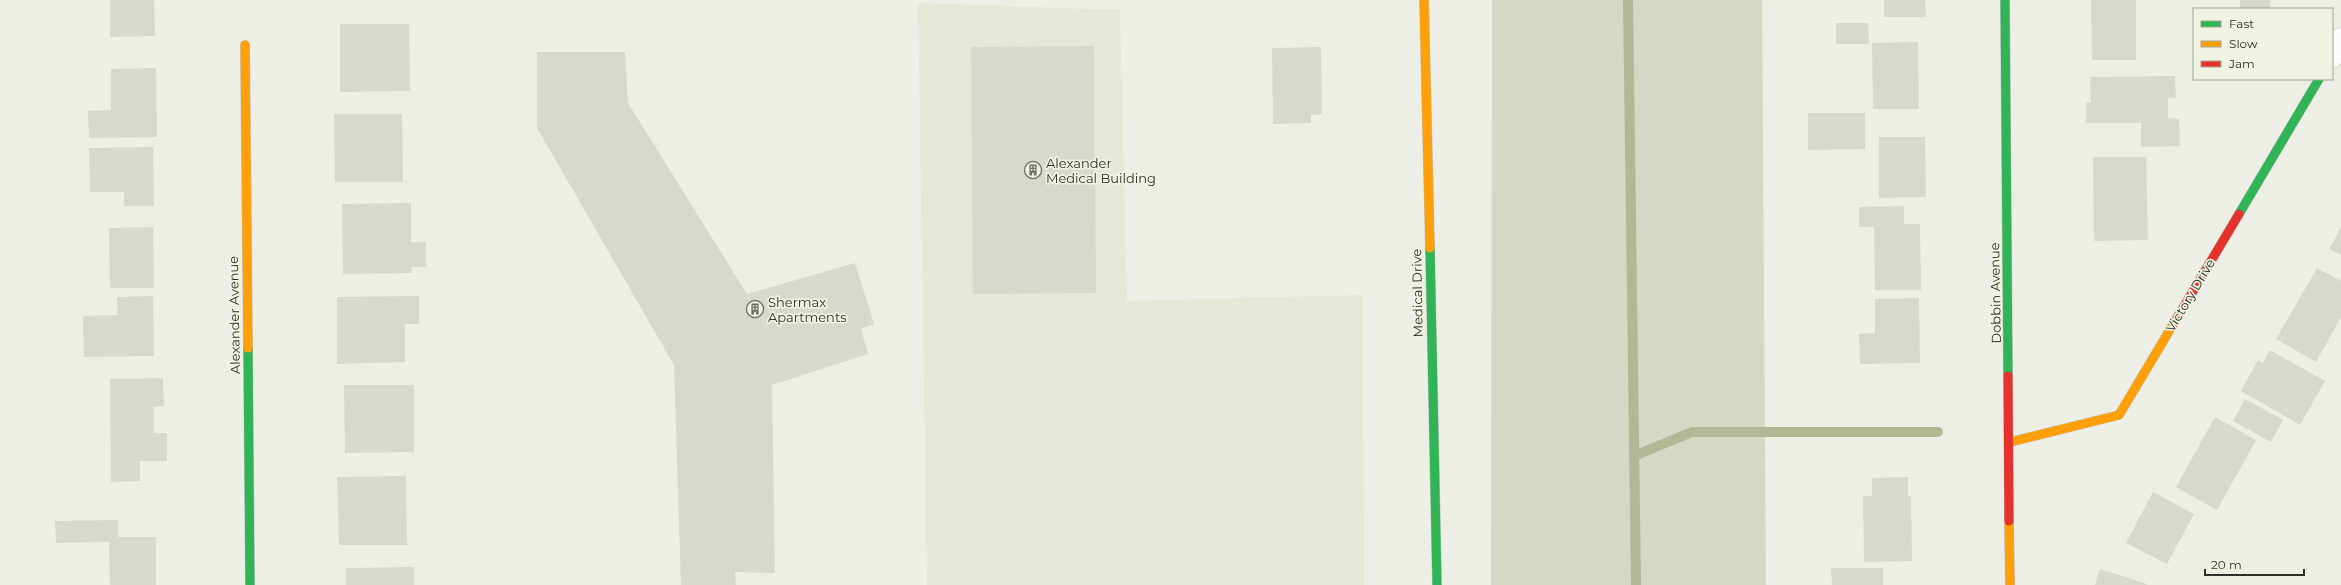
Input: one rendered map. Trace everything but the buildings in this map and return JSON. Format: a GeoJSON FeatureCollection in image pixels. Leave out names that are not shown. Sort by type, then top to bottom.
{"type":"FeatureCollection","features":[{"type":"Feature","properties":{"kind":"street","name":"Medical Drive"},"geometry":{"type":"LineString","coordinates":[[1424,0],[1437,585]]}},
{"type":"Feature","properties":{"kind":"street","name":"Dobbin Avenue"},"geometry":{"type":"LineString","coordinates":[[2005,0],[2010,442],[2010,585]]}},
{"type":"Feature","properties":{"kind":"street"},"geometry":{"type":"LineString","coordinates":[[2333,54],[2341,40]]}},
{"type":"Feature","properties":{"kind":"street","name":"Alexander Avenue"},"geometry":{"type":"LineString","coordinates":[[245,45],[250,585]]}},
{"type":"Feature","properties":{"kind":"street","name":"Victory Drive"},"geometry":{"type":"LineString","coordinates":[[2010,442],[2119,415],[2318,80]]}},
{"type":"Feature","properties":{"kind":"shaded area"},"geometry":{"type":"Polygon","coordinates":[[[1492,0],[1762,0],[1766,585],[1491,585],[1492,0]]]}},
{"type":"Feature","properties":{"kind":"shaded area"},"geometry":{"type":"Polygon","coordinates":[[[918,3],[1120,10],[1127,301],[1363,295],[1364,585],[927,585],[918,3]]]}},
{"type":"Feature","properties":{"kind":"waterway"},"geometry":{"type":"LineString","coordinates":[[1628,0],[1636,585]]}},
{"type":"Feature","properties":{"kind":"waterway"},"geometry":{"type":"LineString","coordinates":[[1634,456],[1692,432],[1938,432]]}},
{"type":"Feature","properties":{"kind":"traffic: fast"},"geometry":{"type":"LineString","coordinates":[[2005,0],[2008,376]]}},
{"type":"Feature","properties":{"kind":"traffic: fast"},"geometry":{"type":"LineString","coordinates":[[2239,214],[2318,80]]}},
{"type":"Feature","properties":{"kind":"traffic: fast"},"geometry":{"type":"LineString","coordinates":[[1430,248],[1437,585]]}},
{"type":"Feature","properties":{"kind":"traffic: fast"},"geometry":{"type":"LineString","coordinates":[[248,348],[250,585]]}},
{"type":"Feature","properties":{"kind":"traffic: slow"},"geometry":{"type":"LineString","coordinates":[[1424,0],[1430,248]]}},
{"type":"Feature","properties":{"kind":"traffic: slow"},"geometry":{"type":"LineString","coordinates":[[245,45],[248,348]]}},
{"type":"Feature","properties":{"kind":"traffic: slow"},"geometry":{"type":"LineString","coordinates":[[2010,442],[2119,415],[2174,323]]}},
{"type":"Feature","properties":{"kind":"traffic: slow"},"geometry":{"type":"LineString","coordinates":[[2009,521],[2010,585]]}},
{"type":"Feature","properties":{"kind":"traffic: jam"},"geometry":{"type":"LineString","coordinates":[[2174,323],[2239,214]]}},
{"type":"Feature","properties":{"kind":"traffic: jam"},"geometry":{"type":"LineString","coordinates":[[2008,376],[2009,521]]}},
{"type":"Feature","properties":{"kind":"place","name":"Alexander Medical Building"},"geometry":{"type":"Point","coordinates":[1033,170]}},
{"type":"Feature","properties":{"kind":"place","name":"Shermax Apartments"},"geometry":{"type":"Point","coordinates":[755,309]}}]}
